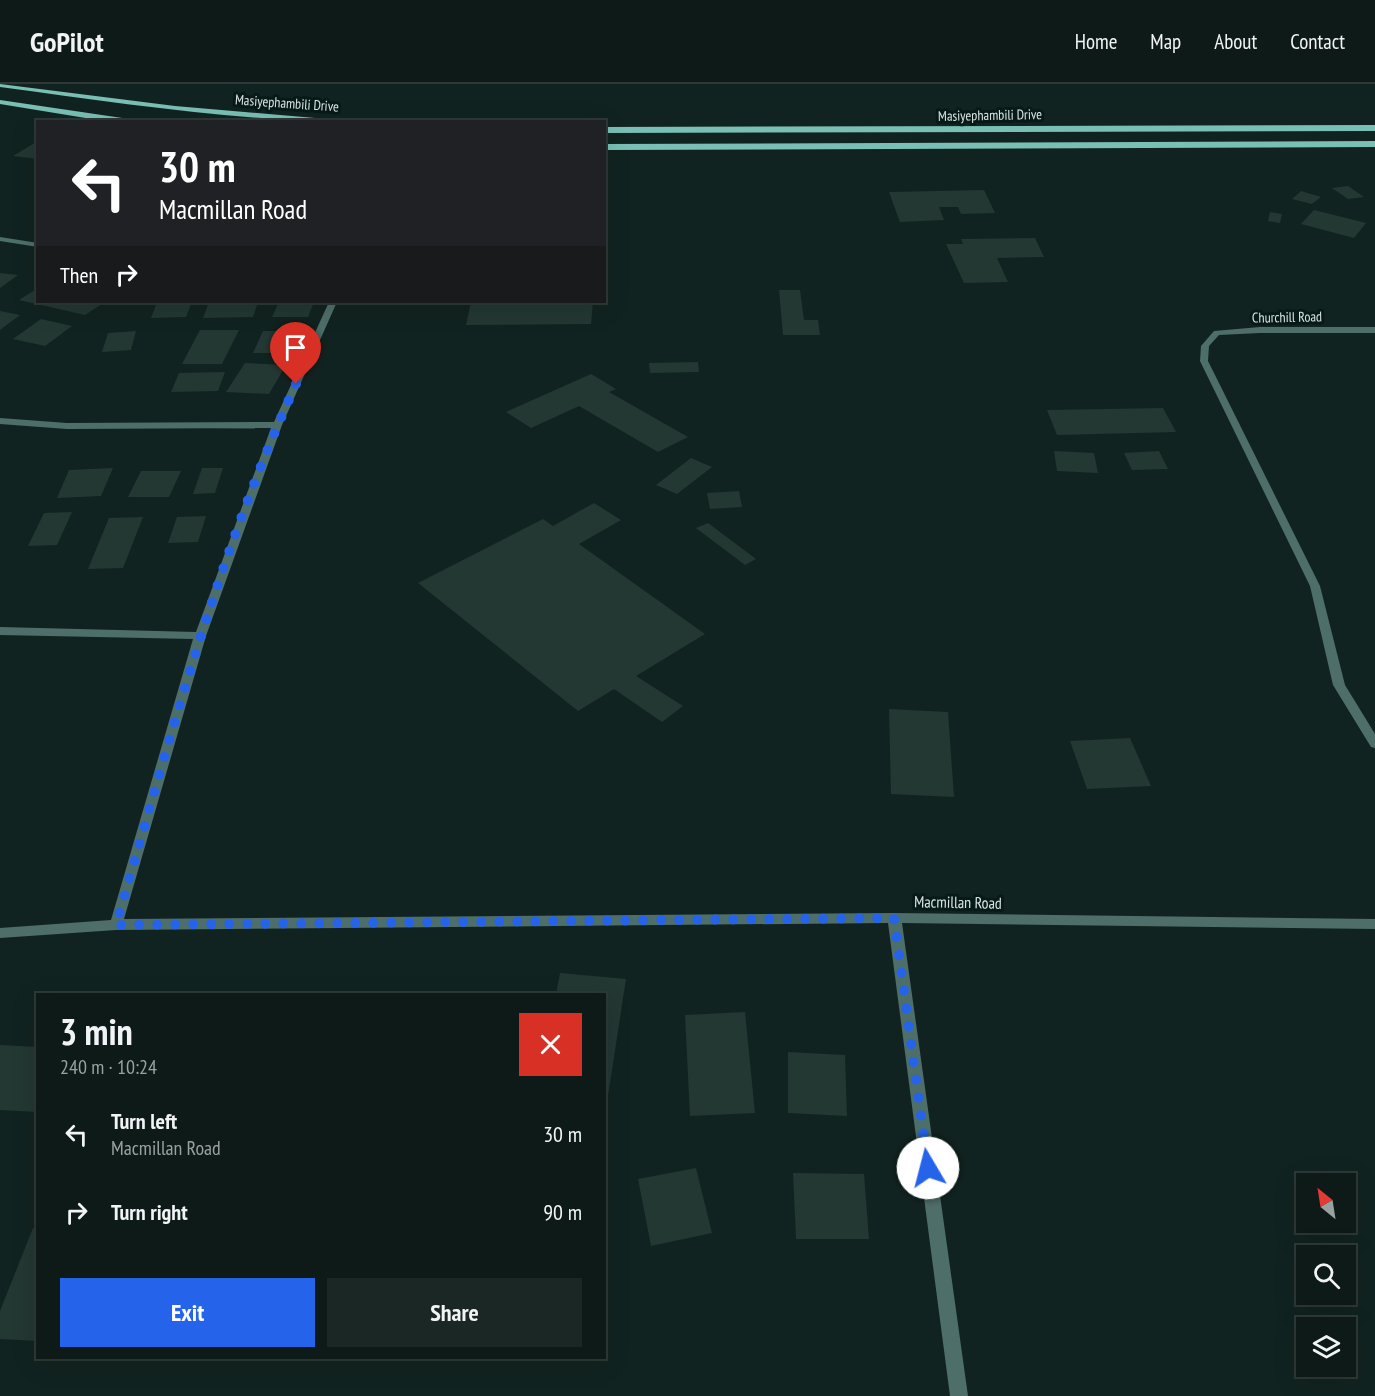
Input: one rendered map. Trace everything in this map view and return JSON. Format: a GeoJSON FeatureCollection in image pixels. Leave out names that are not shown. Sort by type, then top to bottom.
{"type":"FeatureCollection","features":[{"type":"Feature","properties":{"kind":"main road","name":"Masiyephambili Drive"},"geometry":{"type":"LineString","coordinates":[[0,85],[175,108],[331,120]]}},
{"type":"Feature","properties":{"kind":"main road"},"geometry":{"type":"LineString","coordinates":[[0,102],[116,120]]}},
{"type":"Feature","properties":{"kind":"main road","name":"Masiyephambili Drive"},"geometry":{"type":"LineString","coordinates":[[606,130],[1375,128]]}},
{"type":"Feature","properties":{"kind":"main road","name":"Masiyephambili Drive"},"geometry":{"type":"LineString","coordinates":[[606,147],[1375,144]]}},
{"type":"Feature","properties":{"kind":"street"},"geometry":{"type":"LineString","coordinates":[[0,239],[36,245]]}},
{"type":"Feature","properties":{"kind":"street"},"geometry":{"type":"LineString","coordinates":[[116,925],[200,636],[277,425],[333,303]]}},
{"type":"Feature","properties":{"kind":"street","name":"Churchill Road"},"geometry":{"type":"LineString","coordinates":[[1375,330],[1260,330],[1218,333],[1205,346],[1204,361],[1315,586],[1339,685],[1375,744]]}},
{"type":"Feature","properties":{"kind":"street"},"geometry":{"type":"LineString","coordinates":[[0,422],[67,426],[277,425]]}},
{"type":"Feature","properties":{"kind":"street"},"geometry":{"type":"LineString","coordinates":[[0,631],[200,636]]}},
{"type":"Feature","properties":{"kind":"street"},"geometry":{"type":"LineString","coordinates":[[894,918],[959,1396]]}},
{"type":"Feature","properties":{"kind":"street","name":"Macmillan Road"},"geometry":{"type":"LineString","coordinates":[[0,933],[116,925],[894,918],[1375,924]]}},
{"type":"Feature","properties":{"kind":"building"},"geometry":{"type":"Polygon","coordinates":[[[36,142],[36,159],[13,156],[36,142]]]}},
{"type":"Feature","properties":{"kind":"building"},"geometry":{"type":"Polygon","coordinates":[[[1348,186],[1364,197],[1348,199],[1332,188],[1348,186]]]}},
{"type":"Feature","properties":{"kind":"building"},"geometry":{"type":"Polygon","coordinates":[[[984,190],[995,213],[961,214],[958,207],[939,207],[944,220],[900,222],[889,192],[984,190]]]}},
{"type":"Feature","properties":{"kind":"building"},"geometry":{"type":"Polygon","coordinates":[[[1301,191],[1321,197],[1312,204],[1292,199],[1301,191]]]}},
{"type":"Feature","properties":{"kind":"building"},"geometry":{"type":"Polygon","coordinates":[[[1314,210],[1366,223],[1354,238],[1301,224],[1314,210]]]}},
{"type":"Feature","properties":{"kind":"building"},"geometry":{"type":"Polygon","coordinates":[[[1270,212],[1282,214],[1280,223],[1268,221],[1270,212]]]}},
{"type":"Feature","properties":{"kind":"building"},"geometry":{"type":"Polygon","coordinates":[[[1035,238],[1044,257],[997,258],[1008,282],[964,283],[946,244],[963,244],[961,239],[1035,238]]]}},
{"type":"Feature","properties":{"kind":"building"},"geometry":{"type":"Polygon","coordinates":[[[0,273],[18,275],[0,288],[0,273]]]}},
{"type":"Feature","properties":{"kind":"building"},"geometry":{"type":"Polygon","coordinates":[[[36,289],[36,303],[103,303],[85,315],[19,300],[36,289]]]}},
{"type":"Feature","properties":{"kind":"building"},"geometry":{"type":"Polygon","coordinates":[[[779,290],[800,290],[804,320],[818,320],[820,335],[783,335],[779,290]]]}},
{"type":"Feature","properties":{"kind":"building"},"geometry":{"type":"Polygon","coordinates":[[[157,303],[192,303],[186,317],[151,318],[157,303]]]}},
{"type":"Feature","properties":{"kind":"building"},"geometry":{"type":"Polygon","coordinates":[[[209,303],[258,303],[253,317],[203,318],[209,303]]]}},
{"type":"Feature","properties":{"kind":"building"},"geometry":{"type":"Polygon","coordinates":[[[279,303],[314,303],[308,317],[272,317],[279,303]]]}},
{"type":"Feature","properties":{"kind":"building"},"geometry":{"type":"Polygon","coordinates":[[[471,303],[593,303],[591,324],[466,325],[471,303]]]}},
{"type":"Feature","properties":{"kind":"building"},"geometry":{"type":"Polygon","coordinates":[[[0,311],[20,315],[0,330],[0,311]]]}},
{"type":"Feature","properties":{"kind":"building"},"geometry":{"type":"Polygon","coordinates":[[[41,319],[72,326],[45,346],[13,339],[41,319]]]}},
{"type":"Feature","properties":{"kind":"building"},"geometry":{"type":"Polygon","coordinates":[[[200,330],[239,330],[222,364],[182,364],[200,330]]]}},
{"type":"Feature","properties":{"kind":"building"},"geometry":{"type":"Polygon","coordinates":[[[136,331],[131,350],[102,352],[108,333],[136,331]]]}},
{"type":"Feature","properties":{"kind":"building"},"geometry":{"type":"Polygon","coordinates":[[[263,331],[293,331],[284,353],[253,353],[263,331]]]}},
{"type":"Feature","properties":{"kind":"building"},"geometry":{"type":"Polygon","coordinates":[[[698,362],[699,372],[650,373],[649,363],[698,362]]]}},
{"type":"Feature","properties":{"kind":"building"},"geometry":{"type":"Polygon","coordinates":[[[245,363],[286,365],[269,394],[226,392],[245,363]]]}},
{"type":"Feature","properties":{"kind":"building"},"geometry":{"type":"Polygon","coordinates":[[[225,372],[218,391],[171,392],[179,373],[225,372]]]}},
{"type":"Feature","properties":{"kind":"building"},"geometry":{"type":"Polygon","coordinates":[[[591,374],[616,389],[609,392],[688,437],[658,452],[579,406],[531,428],[506,412],[591,374]]]}},
{"type":"Feature","properties":{"kind":"building"},"geometry":{"type":"Polygon","coordinates":[[[1163,408],[1176,432],[1057,435],[1047,410],[1163,408]]]}},
{"type":"Feature","properties":{"kind":"building"},"geometry":{"type":"Polygon","coordinates":[[[1054,451],[1094,453],[1098,473],[1057,471],[1054,451]]]}},
{"type":"Feature","properties":{"kind":"building"},"geometry":{"type":"Polygon","coordinates":[[[1159,451],[1168,469],[1132,470],[1124,453],[1159,451]]]}},
{"type":"Feature","properties":{"kind":"building"},"geometry":{"type":"Polygon","coordinates":[[[691,458],[712,467],[677,494],[656,485],[691,458]]]}},
{"type":"Feature","properties":{"kind":"building"},"geometry":{"type":"Polygon","coordinates":[[[113,468],[101,496],[57,498],[69,470],[113,468]]]}},
{"type":"Feature","properties":{"kind":"building"},"geometry":{"type":"Polygon","coordinates":[[[202,468],[223,468],[215,493],[193,494],[202,468]]]}},
{"type":"Feature","properties":{"kind":"building"},"geometry":{"type":"Polygon","coordinates":[[[141,471],[181,471],[169,497],[128,497],[141,471]]]}},
{"type":"Feature","properties":{"kind":"building"},"geometry":{"type":"Polygon","coordinates":[[[739,491],[742,507],[710,509],[707,493],[739,491]]]}},
{"type":"Feature","properties":{"kind":"building"},"geometry":{"type":"Polygon","coordinates":[[[594,503],[621,520],[579,544],[705,634],[636,676],[683,706],[662,722],[614,689],[578,711],[418,583],[543,519],[553,526],[594,503]]]}},
{"type":"Feature","properties":{"kind":"building"},"geometry":{"type":"Polygon","coordinates":[[[72,512],[57,545],[28,546],[44,513],[72,512]]]}},
{"type":"Feature","properties":{"kind":"building"},"geometry":{"type":"Polygon","coordinates":[[[206,516],[198,542],[168,543],[177,517],[206,516]]]}},
{"type":"Feature","properties":{"kind":"building"},"geometry":{"type":"Polygon","coordinates":[[[143,517],[123,568],[88,569],[109,518],[143,517]]]}},
{"type":"Feature","properties":{"kind":"building"},"geometry":{"type":"Polygon","coordinates":[[[708,523],[756,559],[745,565],[696,528],[708,523]]]}},
{"type":"Feature","properties":{"kind":"building"},"geometry":{"type":"Polygon","coordinates":[[[889,709],[948,712],[954,797],[891,794],[889,709]]]}},
{"type":"Feature","properties":{"kind":"building"},"geometry":{"type":"Polygon","coordinates":[[[1130,738],[1151,786],[1087,789],[1070,741],[1130,738]]]}},
{"type":"Feature","properties":{"kind":"building"},"geometry":{"type":"Polygon","coordinates":[[[560,973],[626,979],[606,1109],[606,993],[556,993],[560,973]]]}},
{"type":"Feature","properties":{"kind":"building"},"geometry":{"type":"Polygon","coordinates":[[[745,1012],[755,1113],[690,1116],[685,1015],[745,1012]]]}},
{"type":"Feature","properties":{"kind":"building"},"geometry":{"type":"Polygon","coordinates":[[[0,1045],[36,1047],[36,1112],[0,1110],[0,1045]]]}},
{"type":"Feature","properties":{"kind":"building"},"geometry":{"type":"Polygon","coordinates":[[[788,1052],[845,1055],[847,1116],[788,1113],[788,1052]]]}},
{"type":"Feature","properties":{"kind":"building"},"geometry":{"type":"Polygon","coordinates":[[[696,1168],[712,1233],[651,1246],[638,1179],[696,1168]]]}},
{"type":"Feature","properties":{"kind":"building"},"geometry":{"type":"Polygon","coordinates":[[[793,1173],[864,1174],[869,1239],[796,1239],[793,1173]]]}},
{"type":"Feature","properties":{"kind":"building"},"geometry":{"type":"Polygon","coordinates":[[[33,1228],[36,1229],[36,1341],[0,1339],[0,1311],[33,1228]]]}},
{"type":"Feature","properties":{"kind":"route"},"geometry":{"type":"LineString","coordinates":[[296,384],[277,425],[200,636],[116,925],[894,918],[928,1168]]}}]}
